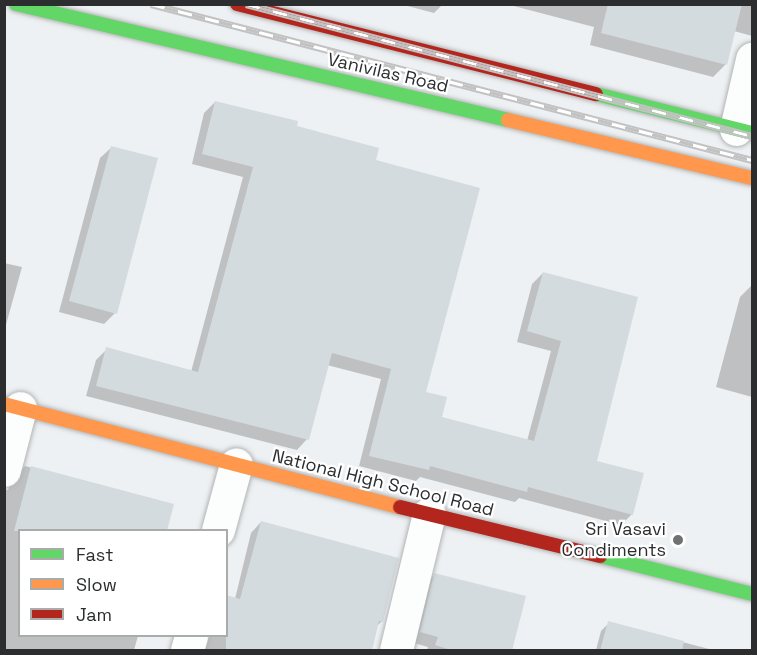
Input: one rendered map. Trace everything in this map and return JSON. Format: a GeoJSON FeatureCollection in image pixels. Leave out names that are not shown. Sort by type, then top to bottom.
{"type":"FeatureCollection","features":[{"type":"Feature","properties":{"kind":"main road","name":"Vanivilas Road"},"geometry":{"type":"LineString","coordinates":[[16,4],[753,178]]}},
{"type":"Feature","properties":{"kind":"main road","name":"Vanivilas Road"},"geometry":{"type":"LineString","coordinates":[[237,4],[744,131]]}},
{"type":"Feature","properties":{"kind":"main road","name":"National High School Road"},"geometry":{"type":"LineString","coordinates":[[12,406],[429,514],[753,594]]}},
{"type":"Feature","properties":{"kind":"street"},"geometry":{"type":"LineString","coordinates":[[744,131],[753,59]]}},
{"type":"Feature","properties":{"kind":"street"},"geometry":{"type":"LineString","coordinates":[[4,470],[12,406]]}},
{"type":"Feature","properties":{"kind":"street"},"geometry":{"type":"LineString","coordinates":[[219,529],[236,464]]}},
{"type":"Feature","properties":{"kind":"street"},"geometry":{"type":"LineString","coordinates":[[396,651],[429,514]]}},
{"type":"Feature","properties":{"kind":"building"},"geometry":{"type":"Polygon","coordinates":[[[608,4],[742,4],[727,65],[601,33],[608,4]]]}},
{"type":"Feature","properties":{"kind":"building"},"geometry":{"type":"Polygon","coordinates":[[[215,101],[298,121],[297,126],[379,148],[376,160],[480,188],[426,392],[447,397],[442,417],[534,441],[561,341],[527,331],[543,272],[638,297],[597,461],[644,473],[633,515],[528,487],[527,492],[430,466],[429,470],[369,456],[391,369],[332,353],[309,440],[96,386],[106,347],[198,372],[253,167],[202,154],[215,101]]]}},
{"type":"Feature","properties":{"kind":"building"},"geometry":{"type":"Polygon","coordinates":[[[111,146],[158,158],[117,314],[69,301],[111,146]]]}},
{"type":"Feature","properties":{"kind":"building"},"geometry":{"type":"Polygon","coordinates":[[[31,466],[174,504],[168,529],[18,529],[14,531],[31,466]]]}},
{"type":"Feature","properties":{"kind":"building"},"geometry":{"type":"Polygon","coordinates":[[[261,521],[399,558],[383,622],[379,621],[372,651],[226,651],[228,596],[240,599],[261,521]]]}},
{"type":"Feature","properties":{"kind":"building"},"geometry":{"type":"Polygon","coordinates":[[[434,573],[526,596],[512,651],[454,651],[435,645],[438,637],[420,632],[434,573]]]}},
{"type":"Feature","properties":{"kind":"building"},"geometry":{"type":"Polygon","coordinates":[[[608,621],[684,641],[682,651],[600,651],[608,621]]]}},
{"type":"Feature","properties":{"kind":"railway"},"geometry":{"type":"LineString","coordinates":[[151,4],[752,160]]}},
{"type":"Feature","properties":{"kind":"railway"},"geometry":{"type":"LineString","coordinates":[[246,4],[752,136]]}},
{"type":"Feature","properties":{"kind":"traffic: fast"},"geometry":{"type":"LineString","coordinates":[[16,4],[508,120]]}},
{"type":"Feature","properties":{"kind":"traffic: fast"},"geometry":{"type":"LineString","coordinates":[[596,94],[752,133]]}},
{"type":"Feature","properties":{"kind":"traffic: fast"},"geometry":{"type":"LineString","coordinates":[[600,556],[752,594]]}},
{"type":"Feature","properties":{"kind":"traffic: slow"},"geometry":{"type":"LineString","coordinates":[[508,120],[752,178]]}},
{"type":"Feature","properties":{"kind":"traffic: slow"},"geometry":{"type":"LineString","coordinates":[[4,404],[400,507]]}},
{"type":"Feature","properties":{"kind":"traffic: jam"},"geometry":{"type":"LineString","coordinates":[[237,4],[596,94]]}},
{"type":"Feature","properties":{"kind":"traffic: jam"},"geometry":{"type":"LineString","coordinates":[[400,507],[600,556]]}},
{"type":"Feature","properties":{"kind":"place","name":"Sri Vasavi Condiments"},"geometry":{"type":"Point","coordinates":[678,540]}}]}
